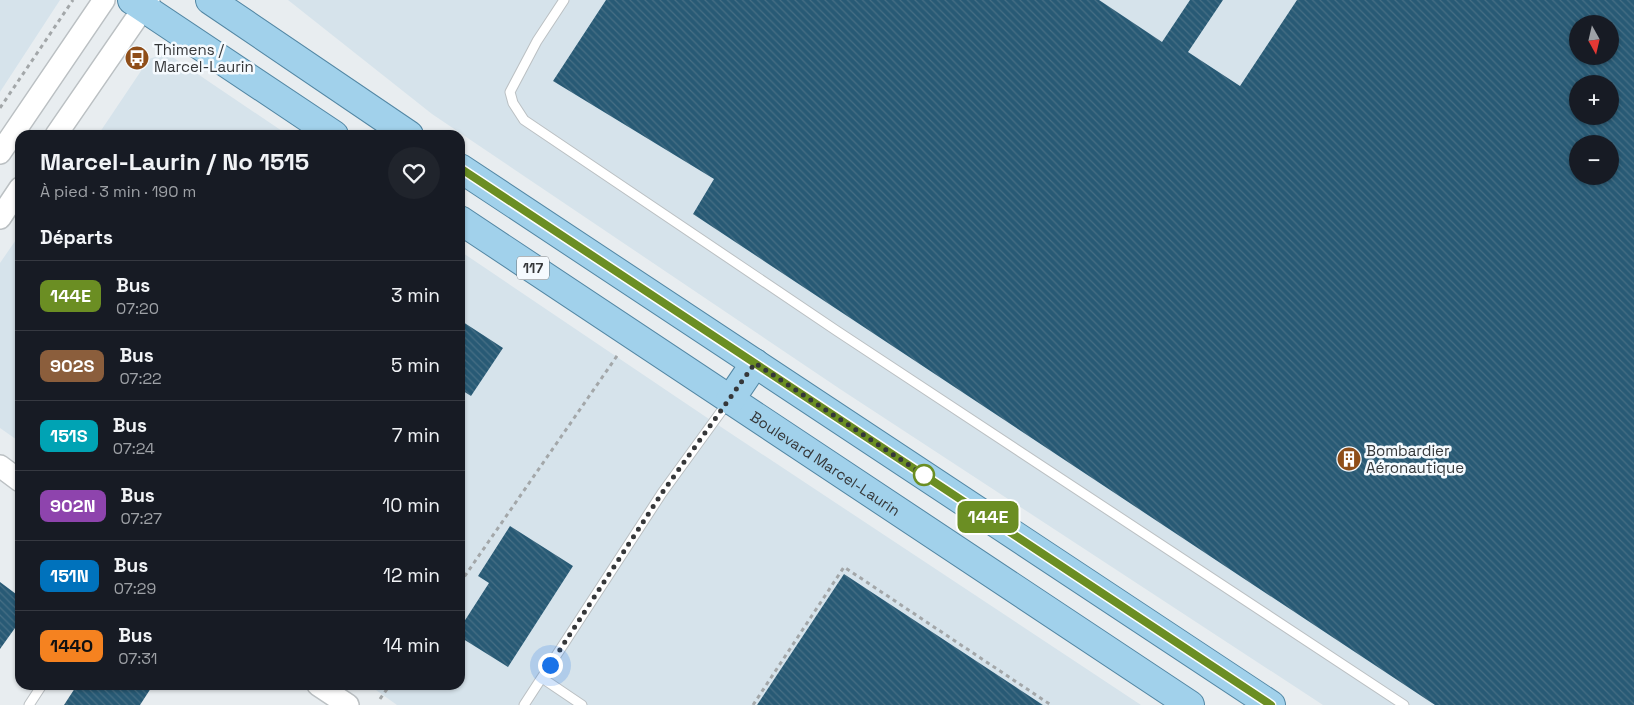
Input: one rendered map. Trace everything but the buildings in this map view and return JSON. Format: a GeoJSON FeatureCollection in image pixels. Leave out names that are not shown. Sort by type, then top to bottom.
{"type":"FeatureCollection","features":[{"type":"Feature","properties":{"kind":"main road"},"geometry":{"type":"LineString","coordinates":[[210,0],[402,130]]}},
{"type":"Feature","properties":{"kind":"main road"},"geometry":{"type":"LineString","coordinates":[[241,0],[302,61]]}},
{"type":"Feature","properties":{"kind":"main road"},"geometry":{"type":"LineString","coordinates":[[141,2],[327,130]]}},
{"type":"Feature","properties":{"kind":"main road"},"geometry":{"type":"LineString","coordinates":[[465,171],[1272,705]]}},
{"type":"Feature","properties":{"kind":"main road","name":"Boulevard Marcel-Laurin"},"geometry":{"type":"LineString","coordinates":[[465,223],[1190,705]]}},
{"type":"Feature","properties":{"kind":"main road"},"geometry":{"type":"LineString","coordinates":[[730,400],[755,363]]}},
{"type":"Feature","properties":{"kind":"street"},"geometry":{"type":"LineString","coordinates":[[16,130],[104,0]]}},
{"type":"Feature","properties":{"kind":"street"},"geometry":{"type":"LineString","coordinates":[[59,130],[141,2]]}},
{"type":"Feature","properties":{"kind":"street"},"geometry":{"type":"LineString","coordinates":[[0,153],[15,131]]}},
{"type":"Feature","properties":{"kind":"street"},"geometry":{"type":"LineString","coordinates":[[0,218],[15,196]]}},
{"type":"Feature","properties":{"kind":"street"},"geometry":{"type":"LineString","coordinates":[[0,466],[15,477]]}},
{"type":"Feature","properties":{"kind":"street"},"geometry":{"type":"LineString","coordinates":[[326,690],[348,705]]}},
{"type":"Feature","properties":{"kind":"lane"},"geometry":{"type":"LineString","coordinates":[[564,0],[537,41],[510,92],[513,103],[524,120],[837,332],[1404,705]]}},
{"type":"Feature","properties":{"kind":"lane"},"geometry":{"type":"LineString","coordinates":[[524,705],[662,493],[730,400]]}},
{"type":"Feature","properties":{"kind":"lane"},"geometry":{"type":"LineString","coordinates":[[542,678],[582,705]]}},
{"type":"Feature","properties":{"kind":"lane"},"geometry":{"type":"LineString","coordinates":[[29,705],[39,690]]}},
{"type":"Feature","properties":{"kind":"path"},"geometry":{"type":"LineString","coordinates":[[0,108],[73,0]]}},
{"type":"Feature","properties":{"kind":"path"},"geometry":{"type":"LineString","coordinates":[[465,576],[622,349]]}},
{"type":"Feature","properties":{"kind":"path"},"geometry":{"type":"LineString","coordinates":[[753,705],[844,567],[1051,705]]}},
{"type":"Feature","properties":{"kind":"path"},"geometry":{"type":"LineString","coordinates":[[380,699],[386,690]]}},
{"type":"Feature","properties":{"kind":"shaded area"},"geometry":{"type":"Polygon","coordinates":[[[0,0],[60,0],[0,92],[0,0]]]}},
{"type":"Feature","properties":{"kind":"shaded area","name":"Bombardier Aéronautique"},"geometry":{"type":"Polygon","coordinates":[[[288,0],[1634,0],[1634,705],[1323,705],[840,389],[465,136],[465,130],[456,130],[432,114],[288,0]]]}},
{"type":"Feature","properties":{"kind":"shaded area"},"geometry":{"type":"Polygon","coordinates":[[[164,54],[171,56],[281,130],[101,130],[149,59],[164,54]]]}},
{"type":"Feature","properties":{"kind":"shaded area"},"geometry":{"type":"Polygon","coordinates":[[[15,241],[15,438],[0,428],[0,263],[15,241]]]}},
{"type":"Feature","properties":{"kind":"shaded area"},"geometry":{"type":"Polygon","coordinates":[[[465,254],[703,415],[1141,705],[397,705],[376,690],[465,690],[465,254]]]}},
{"type":"Feature","properties":{"kind":"bus line","name":"144E"},"geometry":{"type":"LineString","coordinates":[[465,171],[1271,705]]}},
{"type":"Feature","properties":{"kind":"place","name":"Thimens / Marcel-Laurin"},"geometry":{"type":"Point","coordinates":[137,58]}},
{"type":"Feature","properties":{"kind":"place","name":"Bombardier Aéronautique"},"geometry":{"type":"Point","coordinates":[1349,459]}},
{"type":"Feature","properties":{"kind":"route"},"geometry":{"type":"LineString","coordinates":[[550,665],[662,493],[755,363],[924,475]]}}]}
